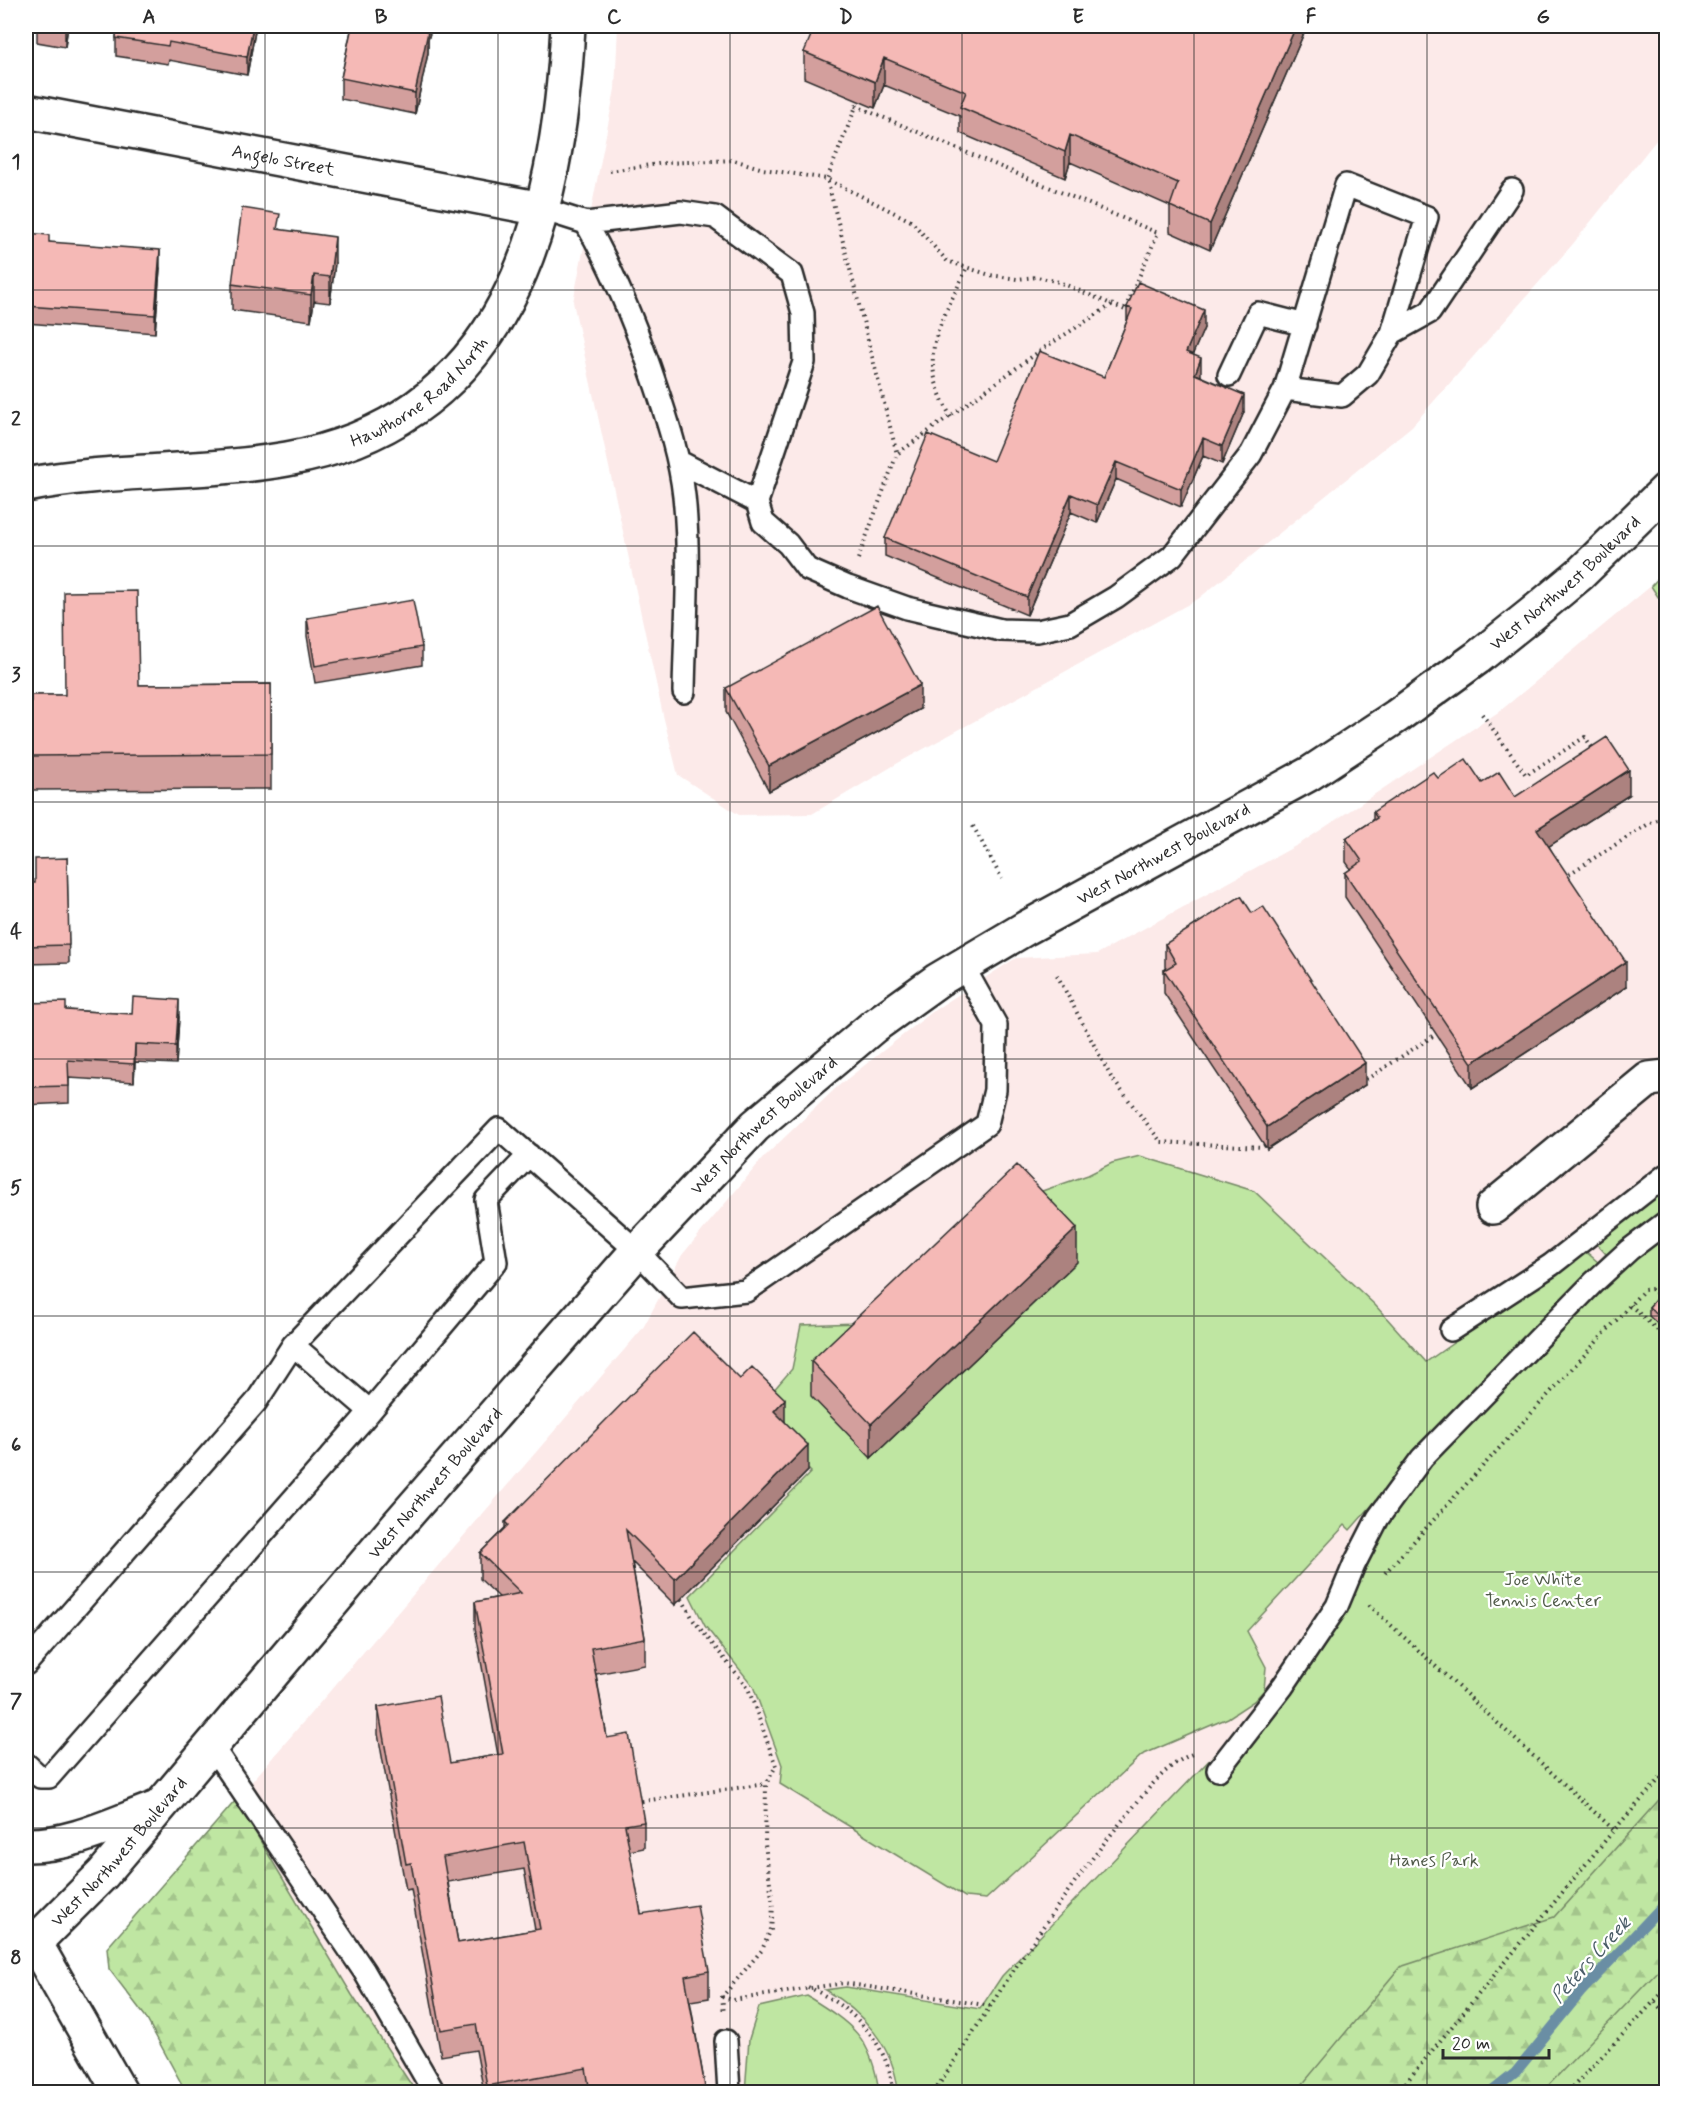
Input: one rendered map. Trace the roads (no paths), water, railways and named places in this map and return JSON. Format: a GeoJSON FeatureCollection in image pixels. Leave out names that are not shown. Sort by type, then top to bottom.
{"type":"FeatureCollection","features":[{"type":"Feature","properties":{"kind":"main road","name":"Hawthorne Road North"},"geometry":{"type":"LineString","coordinates":[[26,485],[102,475],[286,459],[350,441],[384,426],[414,408],[446,382],[485,339],[499,318],[522,271],[542,209],[556,142],[568,26]]}},
{"type":"Feature","properties":{"kind":"main road","name":"Angelo Street"},"geometry":{"type":"LineString","coordinates":[[26,111],[542,209]]}},
{"type":"Feature","properties":{"kind":"main road","name":"West Northwest Boulevard"},"geometry":{"type":"LineString","coordinates":[[29,1942],[103,1874],[396,1527],[637,1251],[755,1126],[874,1026],[963,966],[1026,928],[1309,774],[1397,716],[1477,658],[1548,600],[1666,490]]}},
{"type":"Feature","properties":{"kind":"main road"},"geometry":{"type":"LineString","coordinates":[[1493,1207],[1649,1079],[1666,1077]]}},
{"type":"Feature","properties":{"kind":"main road"},"geometry":{"type":"LineString","coordinates":[[26,1845],[39,1845],[76,1838],[159,1807]]}},
{"type":"Feature","properties":{"kind":"main road"},"geometry":{"type":"LineString","coordinates":[[29,1942],[120,2092]]}},
{"type":"Feature","properties":{"kind":"lane"},"geometry":{"type":"LineString","coordinates":[[542,209],[586,223],[681,212],[715,217],[792,273],[803,313],[804,362],[757,502],[763,522],[788,544],[807,568],[848,587],[907,608],[1001,630],[1037,631],[1070,624],[1116,597],[1172,556],[1251,454],[1285,389],[1346,184],[1427,217],[1392,333],[1368,374],[1341,396],[1285,389]]}},
{"type":"Feature","properties":{"kind":"lane"},"geometry":{"type":"LineString","coordinates":[[1392,333],[1430,312],[1512,190]]}},
{"type":"Feature","properties":{"kind":"lane"},"geometry":{"type":"LineString","coordinates":[[586,223],[612,268],[640,337],[678,462],[684,496],[687,546],[684,692]]}},
{"type":"Feature","properties":{"kind":"lane"},"geometry":{"type":"LineString","coordinates":[[1229,375],[1258,313],[1305,325]]}},
{"type":"Feature","properties":{"kind":"lane"},"geometry":{"type":"LineString","coordinates":[[678,462],[757,502]]}},
{"type":"Feature","properties":{"kind":"lane"},"geometry":{"type":"LineString","coordinates":[[26,1664],[256,1402],[293,1345],[499,1129],[637,1251],[682,1298],[747,1291],[987,1124],[994,1089],[996,1025],[963,966]]}},
{"type":"Feature","properties":{"kind":"lane"},"geometry":{"type":"LineString","coordinates":[[26,1764],[40,1777],[49,1777],[370,1411],[496,1262],[486,1200],[529,1155]]}},
{"type":"Feature","properties":{"kind":"lane"},"geometry":{"type":"LineString","coordinates":[[1450,1330],[1551,1265],[1666,1175]]}},
{"type":"Feature","properties":{"kind":"lane"},"geometry":{"type":"LineString","coordinates":[[1218,1770],[1283,1686],[1337,1606],[1378,1518],[1422,1458],[1593,1283],[1629,1250],[1666,1222]]}},
{"type":"Feature","properties":{"kind":"lane"},"geometry":{"type":"LineString","coordinates":[[293,1345],[370,1411]]}},
{"type":"Feature","properties":{"kind":"lane"},"geometry":{"type":"LineString","coordinates":[[211,1745],[364,1971],[434,2092]]}},
{"type":"Feature","properties":{"kind":"lane"},"geometry":{"type":"LineString","coordinates":[[726,2041],[729,2092]]}},
{"type":"Feature","properties":{"kind":"waterway","name":"Peters Creek"},"geometry":{"type":"LineString","coordinates":[[1491,2092],[1515,2073],[1581,1992],[1666,1902]]}},
{"type":"Feature","properties":{"kind":"park label","name":"Joe White Tennis Center"},"geometry":{"type":"Point","coordinates":[1543,1589]}},
{"type":"Feature","properties":{"kind":"park label","name":"Hanes Park"},"geometry":{"type":"Point","coordinates":[1434,1860]}}]}
